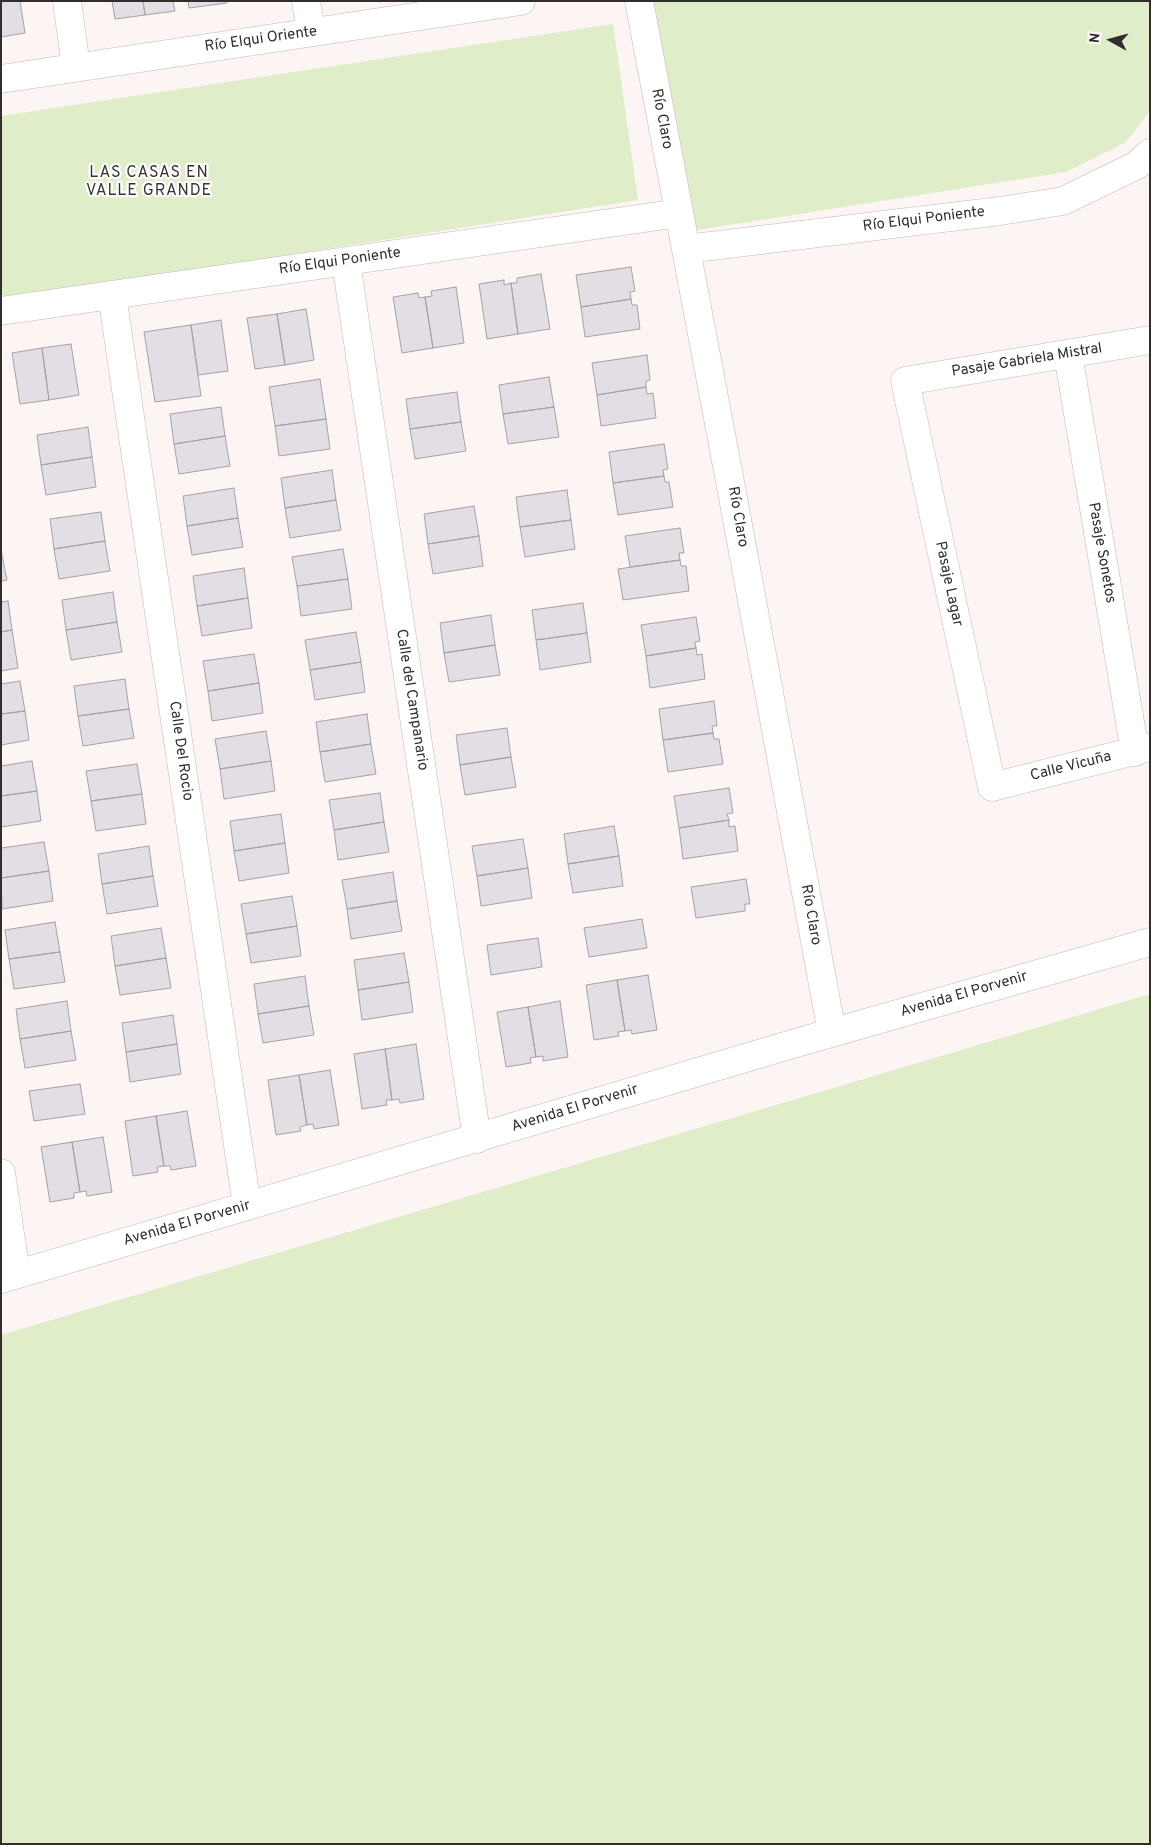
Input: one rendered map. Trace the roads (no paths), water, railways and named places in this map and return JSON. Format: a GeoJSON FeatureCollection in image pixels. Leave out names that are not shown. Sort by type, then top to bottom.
{"type":"FeatureCollection","features":[{"type":"Feature","properties":{"kind":"street"},"geometry":{"type":"LineString","coordinates":[[66,1],[76,67]]}},
{"type":"Feature","properties":{"kind":"street"},"geometry":{"type":"LineString","coordinates":[[306,1],[311,32]]}},
{"type":"Feature","properties":{"kind":"street","name":"Río Elqui Oriente"},"geometry":{"type":"LineString","coordinates":[[1,79],[521,1]]}},
{"type":"Feature","properties":{"kind":"street","name":"Río Claro"},"geometry":{"type":"LineString","coordinates":[[639,1],[832,1033]]}},
{"type":"Feature","properties":{"kind":"street","name":"Río Elqui Poniente"},"geometry":{"type":"LineString","coordinates":[[686,249],[1000,211],[1063,201],[1137,165],[1150,154]]}},
{"type":"Feature","properties":{"kind":"street","name":"Río Elqui Poniente"},"geometry":{"type":"LineString","coordinates":[[1,311],[679,213]]}},
{"type":"Feature","properties":{"kind":"street","name":"Calle del Campanario"},"geometry":{"type":"LineString","coordinates":[[346,262],[477,1139]]}},
{"type":"Feature","properties":{"kind":"street","name":"Calle Del Rocio"},"geometry":{"type":"LineString","coordinates":[[112,295],[247,1206]]}},
{"type":"Feature","properties":{"kind":"street","name":"Pasaje Gabriela Mistral"},"geometry":{"type":"LineString","coordinates":[[905,381],[1150,340]]}},
{"type":"Feature","properties":{"kind":"street","name":"Pasaje Sonetos"},"geometry":{"type":"LineString","coordinates":[[1068,354],[1142,750]]}},
{"type":"Feature","properties":{"kind":"street","name":"Pasaje Lagar"},"geometry":{"type":"LineString","coordinates":[[905,381],[992,787]]}},
{"type":"Feature","properties":{"kind":"street","name":"Calle Vicuña"},"geometry":{"type":"LineString","coordinates":[[992,787],[1142,750]]}},
{"type":"Feature","properties":{"kind":"street","name":"Avenida El Porvenir"},"geometry":{"type":"LineString","coordinates":[[9,1276],[832,1033],[1150,942]]}},
{"type":"Feature","properties":{"kind":"street"},"geometry":{"type":"LineString","coordinates":[[1,1174],[9,1276]]}},
{"type":"Feature","properties":{"kind":"district","name":"LAS CASAS EN VALLE GRANDE"},"geometry":{"type":"Point","coordinates":[149,183]}}]}
